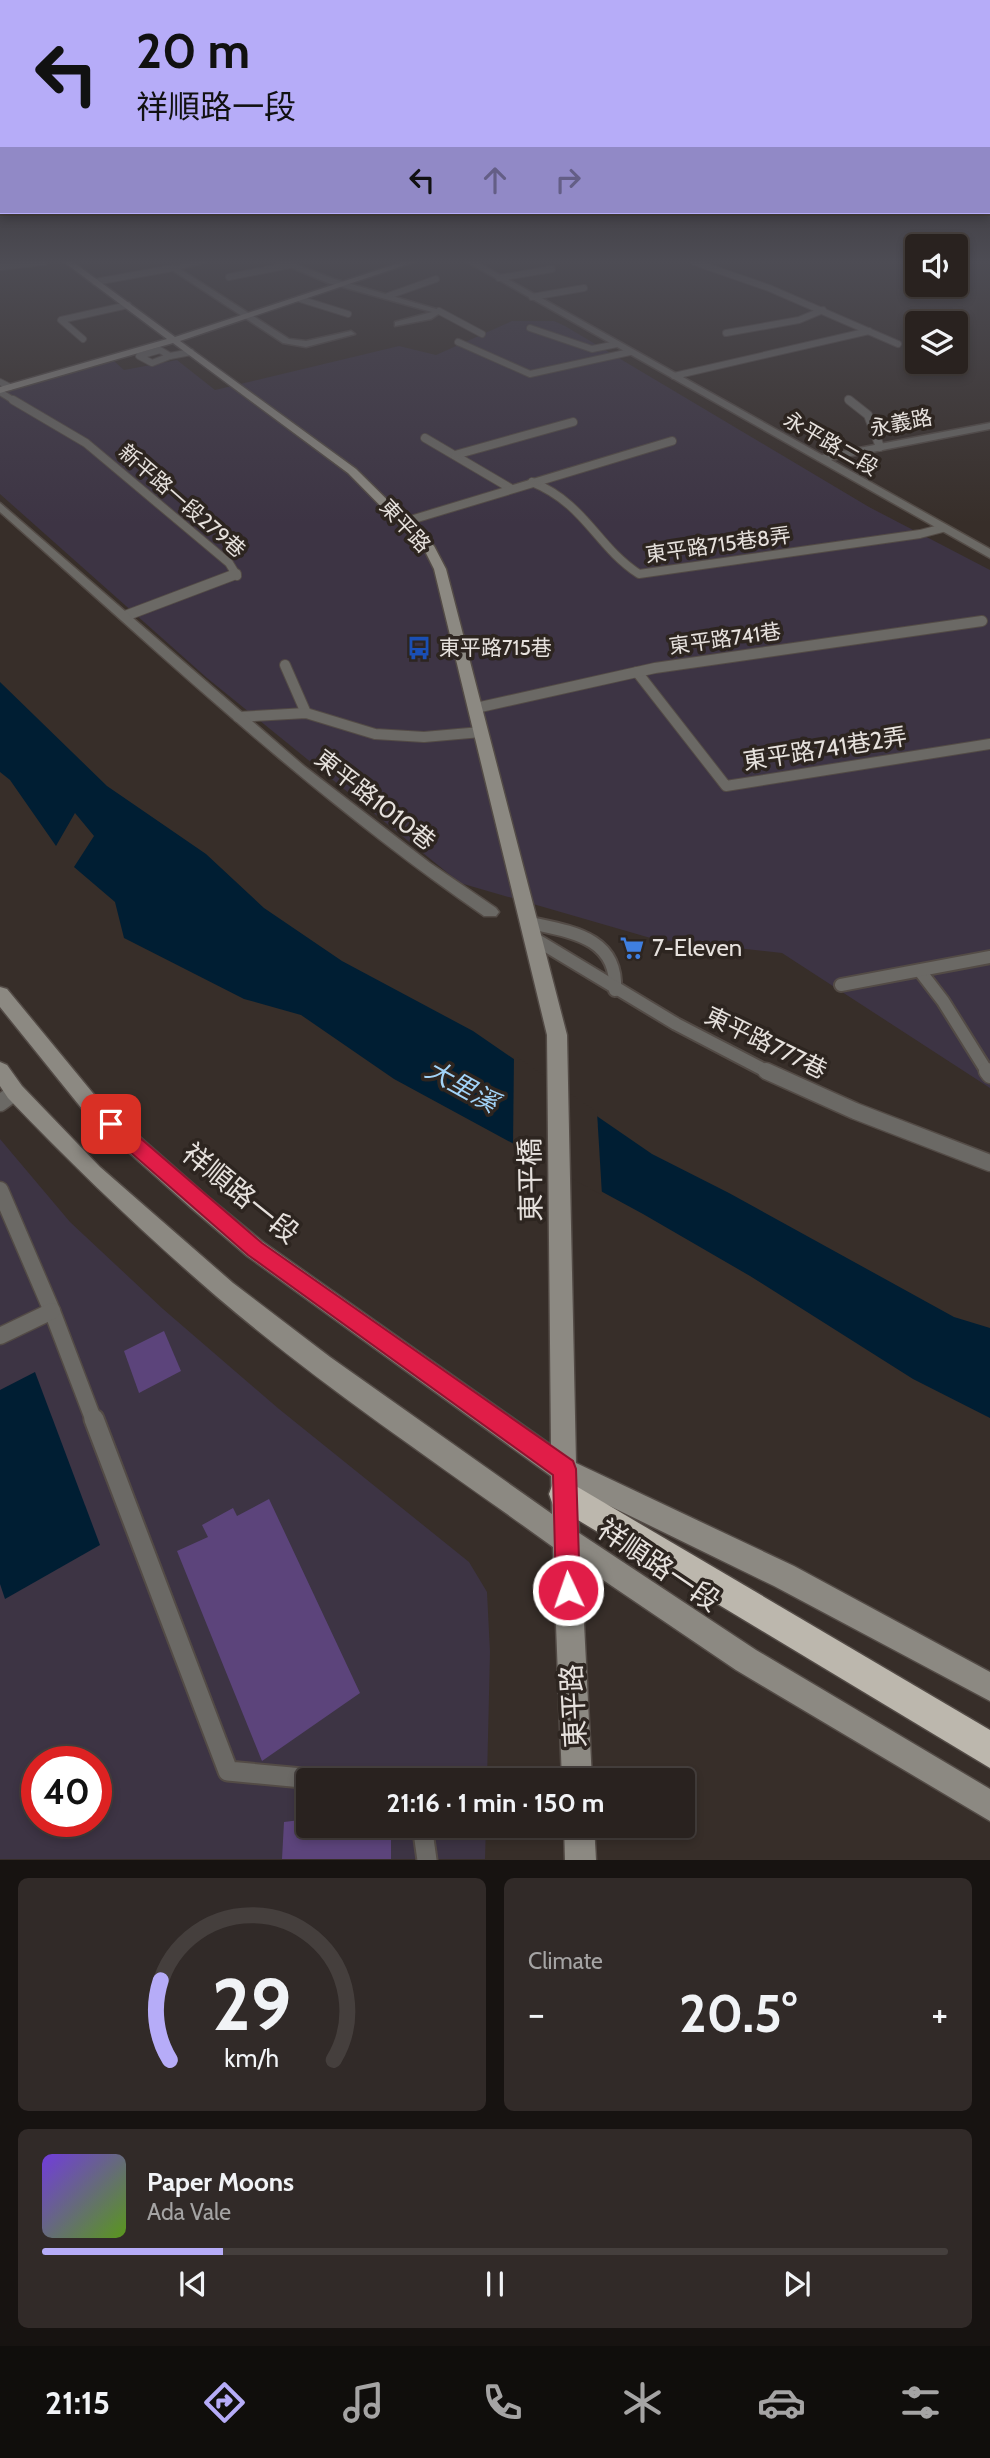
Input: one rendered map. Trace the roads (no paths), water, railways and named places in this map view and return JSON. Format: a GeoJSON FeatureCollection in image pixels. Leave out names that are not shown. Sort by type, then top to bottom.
{"type":"FeatureCollection","features":[{"type":"Feature","properties":{"kind":"highway"},"geometry":{"type":"LineString","coordinates":[[564,1482],[990,1750]]}},
{"type":"Feature","properties":{"kind":"street"},"geometry":{"type":"LineString","coordinates":[[3,389],[145,349]]}},
{"type":"Feature","properties":{"kind":"street","name":"東平路"},"geometry":{"type":"LineString","coordinates":[[187,349],[352,471],[430,549],[440,569],[533,931]]}},
{"type":"Feature","properties":{"kind":"street","name":"永平路二段"},"geometry":{"type":"LineString","coordinates":[[624,349],[990,554]]}},
{"type":"Feature","properties":{"kind":"street","name":"永義路"},"geometry":{"type":"LineString","coordinates":[[820,459],[990,426]]}},
{"type":"Feature","properties":{"kind":"street"},"geometry":{"type":"LineString","coordinates":[[0,506],[125,616]]}},
{"type":"Feature","properties":{"kind":"street","name":"東平路1010巷"},"geometry":{"type":"LineString","coordinates":[[125,616],[195,680],[358,819],[438,878],[490,912]]}},
{"type":"Feature","properties":{"kind":"street","name":"東平橋"},"geometry":{"type":"LineString","coordinates":[[533,931],[557,1035],[563,1422]]}},
{"type":"Feature","properties":{"kind":"street","name":"祥順路一段"},"geometry":{"type":"LineString","coordinates":[[0,994],[94,1109],[199,1202],[255,1249],[564,1482],[784,1576],[990,1687]]}},
{"type":"Feature","properties":{"kind":"street","name":"祥順路一段"},"geometry":{"type":"LineString","coordinates":[[0,1070],[8,1098],[225,1290],[322,1365],[566,1540],[746,1660],[990,1806]]}},
{"type":"Feature","properties":{"kind":"street","name":"東平路"},"geometry":{"type":"LineString","coordinates":[[563,1422],[576,1768]]}},
{"type":"Feature","properties":{"kind":"street"},"geometry":{"type":"LineString","coordinates":[[580,1838],[581,1860]]}},
{"type":"Feature","properties":{"kind":"lane"},"geometry":{"type":"LineString","coordinates":[[473,349],[530,374],[630,352]]}},
{"type":"Feature","properties":{"kind":"lane"},"geometry":{"type":"LineString","coordinates":[[674,376],[792,349]]}},
{"type":"Feature","properties":{"kind":"lane"},"geometry":{"type":"LineString","coordinates":[[170,356],[160,350],[139,356],[152,363],[191,352]]}},
{"type":"Feature","properties":{"kind":"lane"},"geometry":{"type":"LineString","coordinates":[[151,353],[162,359]]}},
{"type":"Feature","properties":{"kind":"lane"},"geometry":{"type":"LineString","coordinates":[[0,382],[3,389]]}},
{"type":"Feature","properties":{"kind":"lane","name":"新平路一段279巷"},"geometry":{"type":"LineString","coordinates":[[3,389],[86,443],[229,563],[237,576],[125,616]]}},
{"type":"Feature","properties":{"kind":"lane"},"geometry":{"type":"LineString","coordinates":[[848,399],[868,415],[880,447]]}},
{"type":"Feature","properties":{"kind":"lane"},"geometry":{"type":"LineString","coordinates":[[455,455],[573,422]]}},
{"type":"Feature","properties":{"kind":"lane"},"geometry":{"type":"LineString","coordinates":[[425,438],[510,488]]}},
{"type":"Feature","properties":{"kind":"lane"},"geometry":{"type":"LineString","coordinates":[[404,522],[672,441]]}},
{"type":"Feature","properties":{"kind":"lane","name":"東平路715巷8弄"},"geometry":{"type":"LineString","coordinates":[[532,482],[548,488],[585,518],[625,566],[639,574],[906,536],[943,528]]}},
{"type":"Feature","properties":{"kind":"lane","name":"東平路741巷"},"geometry":{"type":"LineString","coordinates":[[476,708],[637,672],[982,621]]}},
{"type":"Feature","properties":{"kind":"lane"},"geometry":{"type":"LineString","coordinates":[[285,665],[306,713]]}},
{"type":"Feature","properties":{"kind":"lane","name":"東平路741巷2弄"},"geometry":{"type":"LineString","coordinates":[[637,672],[726,786],[990,744]]}},
{"type":"Feature","properties":{"kind":"lane","name":"東平路1010巷"},"geometry":{"type":"LineString","coordinates":[[238,717],[306,713],[375,734],[424,737],[481,732]]}},
{"type":"Feature","properties":{"kind":"lane"},"geometry":{"type":"LineString","coordinates":[[533,931],[573,933],[589,941],[606,954],[615,968],[615,990]]}},
{"type":"Feature","properties":{"kind":"lane","name":"東平路777巷"},"geometry":{"type":"LineString","coordinates":[[533,931],[615,990],[724,1050],[796,1085],[990,1163]]}},
{"type":"Feature","properties":{"kind":"lane"},"geometry":{"type":"LineString","coordinates":[[841,985],[990,957]]}},
{"type":"Feature","properties":{"kind":"lane"},"geometry":{"type":"LineString","coordinates":[[920,971],[943,1001],[990,1075]]}},
{"type":"Feature","properties":{"kind":"lane"},"geometry":{"type":"LineString","coordinates":[[0,1190],[52,1311],[228,1771],[296,1777]]}},
{"type":"Feature","properties":{"kind":"lane"},"geometry":{"type":"LineString","coordinates":[[0,1336],[52,1311]]}},
{"type":"Feature","properties":{"kind":"lane"},"geometry":{"type":"LineString","coordinates":[[424,1838],[427,1860]]}},
{"type":"Feature","properties":{"kind":"water","name":"大里溪"},"geometry":{"type":"Polygon","coordinates":[[[0,682],[107,786],[206,854],[264,908],[342,961],[473,1031],[652,1154],[729,1193],[954,1317],[990,1328],[990,1418],[913,1379],[750,1276],[643,1214],[394,1079],[301,1015],[244,999],[124,938],[115,902],[74,867],[94,836],[75,813],[56,846],[10,780],[0,772],[0,682]]]}},
{"type":"Feature","properties":{"kind":"water"},"geometry":{"type":"Polygon","coordinates":[[[35,1372],[100,1545],[5,1599],[0,1584],[0,1390],[35,1372]]]}},
{"type":"Feature","properties":{"kind":"place","name":"東平路715巷"},"geometry":{"type":"Point","coordinates":[419,648]}},
{"type":"Feature","properties":{"kind":"place","name":"7-Eleven"},"geometry":{"type":"Point","coordinates":[632,948]}}]}
